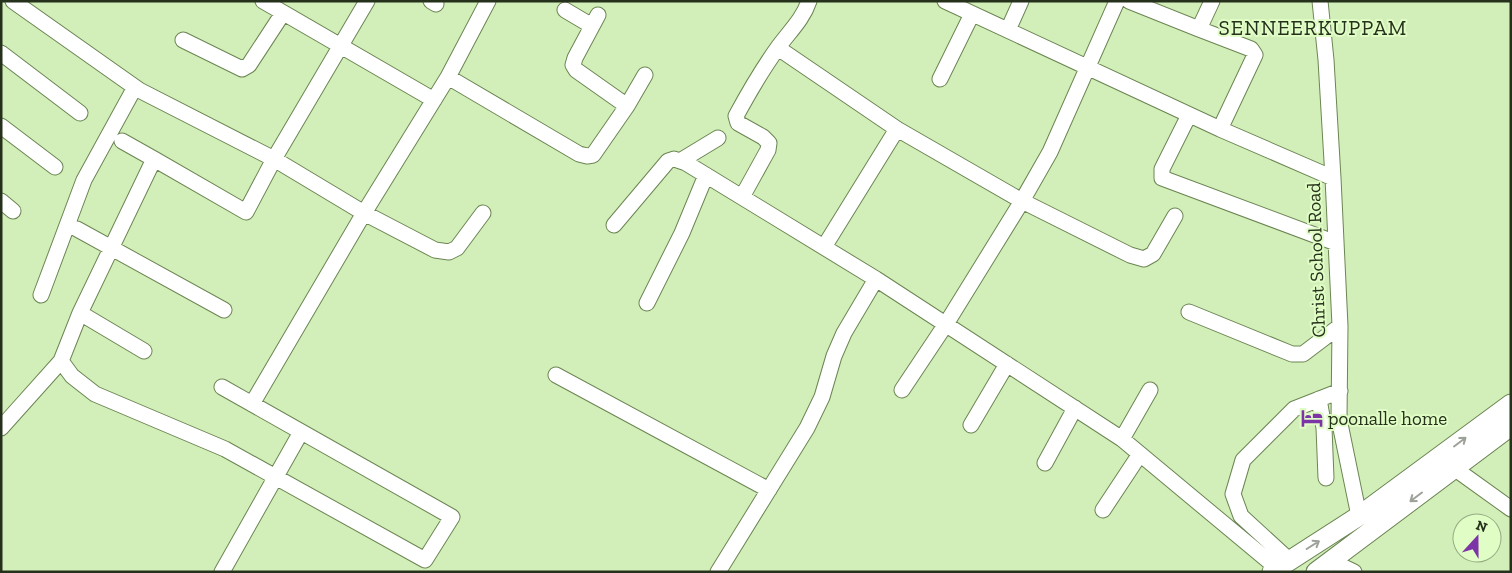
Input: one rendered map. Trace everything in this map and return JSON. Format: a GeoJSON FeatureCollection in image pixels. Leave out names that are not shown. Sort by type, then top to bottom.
{"type":"FeatureCollection","features":[{"type":"Feature","properties":{"kind":"main road"},"geometry":{"type":"LineString","coordinates":[[1324,566],[1447,463],[1511,404]]}},
{"type":"Feature","properties":{"kind":"main road"},"geometry":{"type":"LineString","coordinates":[[1280,567],[1359,516],[1511,426]]}},
{"type":"Feature","properties":{"kind":"street"},"geometry":{"type":"LineString","coordinates":[[13,1],[135,87],[274,159],[364,213],[435,250],[448,252],[458,248],[482,214]]}},
{"type":"Feature","properties":{"kind":"street"},"geometry":{"type":"LineString","coordinates":[[263,1],[434,100]]}},
{"type":"Feature","properties":{"kind":"street"},"geometry":{"type":"LineString","coordinates":[[122,141],[246,212],[274,159],[367,1]]}},
{"type":"Feature","properties":{"kind":"street"},"geometry":{"type":"LineString","coordinates":[[252,404],[364,213],[448,77],[488,1]]}},
{"type":"Feature","properties":{"kind":"street"},"geometry":{"type":"LineString","coordinates":[[742,197],[768,150],[769,143],[763,137],[738,123],[736,116],[778,48],[805,13],[809,1]]}},
{"type":"Feature","properties":{"kind":"street"},"geometry":{"type":"LineString","coordinates":[[945,1],[1189,115],[1333,178]]}},
{"type":"Feature","properties":{"kind":"street"},"geometry":{"type":"LineString","coordinates":[[1008,30],[1021,1]]}},
{"type":"Feature","properties":{"kind":"street"},"geometry":{"type":"LineString","coordinates":[[902,390],[946,324],[1022,202],[1050,152],[1117,1]]}},
{"type":"Feature","properties":{"kind":"street"},"geometry":{"type":"LineString","coordinates":[[1129,1],[1251,49],[1255,55],[1220,129]]}},
{"type":"Feature","properties":{"kind":"street"},"geometry":{"type":"LineString","coordinates":[[1199,29],[1212,1]]}},
{"type":"Feature","properties":{"kind":"street","name":"Christ School Road"},"geometry":{"type":"LineString","coordinates":[[1320,1],[1326,60],[1340,326],[1339,419],[1359,516]]}},
{"type":"Feature","properties":{"kind":"street"},"geometry":{"type":"LineString","coordinates":[[565,10],[595,20],[575,58],[573,65],[576,70],[627,106]]}},
{"type":"Feature","properties":{"kind":"street"},"geometry":{"type":"LineString","coordinates":[[183,40],[242,69],[249,65],[283,13]]}},
{"type":"Feature","properties":{"kind":"street"},"geometry":{"type":"LineString","coordinates":[[940,79],[972,14]]}},
{"type":"Feature","properties":{"kind":"street"},"geometry":{"type":"LineString","coordinates":[[778,48],[897,130],[1022,202],[1130,256],[1144,259],[1153,254],[1175,216]]}},
{"type":"Feature","properties":{"kind":"street"},"geometry":{"type":"LineString","coordinates":[[1,53],[80,113]]}},
{"type":"Feature","properties":{"kind":"street"},"geometry":{"type":"LineString","coordinates":[[448,77],[579,154],[587,156],[593,155],[627,106],[645,75]]}},
{"type":"Feature","properties":{"kind":"street"},"geometry":{"type":"LineString","coordinates":[[41,295],[84,180],[135,87]]}},
{"type":"Feature","properties":{"kind":"street"},"geometry":{"type":"LineString","coordinates":[[1189,115],[1162,169],[1162,178],[1336,243]]}},
{"type":"Feature","properties":{"kind":"street"},"geometry":{"type":"LineString","coordinates":[[1,126],[55,168]]}},
{"type":"Feature","properties":{"kind":"street"},"geometry":{"type":"LineString","coordinates":[[824,247],[897,130]]}},
{"type":"Feature","properties":{"kind":"street"},"geometry":{"type":"LineString","coordinates":[[680,161],[718,138]]}},
{"type":"Feature","properties":{"kind":"street"},"geometry":{"type":"LineString","coordinates":[[1,428],[60,361],[80,313],[154,158]]}},
{"type":"Feature","properties":{"kind":"street"},"geometry":{"type":"LineString","coordinates":[[614,225],[668,161],[674,159],[686,163],[876,279],[1122,439],[1280,567]]}},
{"type":"Feature","properties":{"kind":"street"},"geometry":{"type":"LineString","coordinates":[[647,303],[682,233],[706,175]]}},
{"type":"Feature","properties":{"kind":"street"},"geometry":{"type":"LineString","coordinates":[[77,229],[224,310]]}},
{"type":"Feature","properties":{"kind":"street"},"geometry":{"type":"LineString","coordinates":[[718,572],[807,428],[822,397],[834,356],[844,333],[876,279]]}},
{"type":"Feature","properties":{"kind":"street"},"geometry":{"type":"LineString","coordinates":[[1189,312],[1292,354],[1303,354],[1340,326]]}},
{"type":"Feature","properties":{"kind":"street"},"geometry":{"type":"LineString","coordinates":[[80,313],[144,351]]}},
{"type":"Feature","properties":{"kind":"street"},"geometry":{"type":"LineString","coordinates":[[60,361],[72,376],[95,394],[225,448],[425,560],[452,518],[222,387]]}},
{"type":"Feature","properties":{"kind":"street"},"geometry":{"type":"LineString","coordinates":[[971,425],[1007,364]]}},
{"type":"Feature","properties":{"kind":"street"},"geometry":{"type":"LineString","coordinates":[[556,375],[769,490]]}},
{"type":"Feature","properties":{"kind":"street"},"geometry":{"type":"LineString","coordinates":[[1122,439],[1150,390]]}},
{"type":"Feature","properties":{"kind":"street"},"geometry":{"type":"LineString","coordinates":[[1280,567],[1241,516],[1233,494],[1243,460],[1294,408],[1340,391]]}},
{"type":"Feature","properties":{"kind":"street"},"geometry":{"type":"LineString","coordinates":[[1319,399],[1324,428],[1326,478]]}},
{"type":"Feature","properties":{"kind":"street"},"geometry":{"type":"LineString","coordinates":[[1045,463],[1075,408]]}},
{"type":"Feature","properties":{"kind":"street"},"geometry":{"type":"LineString","coordinates":[[222,572],[301,432]]}},
{"type":"Feature","properties":{"kind":"street"},"geometry":{"type":"LineString","coordinates":[[1103,510],[1140,454]]}},
{"type":"Feature","properties":{"kind":"street"},"geometry":{"type":"LineString","coordinates":[[1447,463],[1511,509]]}},
{"type":"Feature","properties":{"kind":"street"},"geometry":{"type":"LineString","coordinates":[[1324,566],[1354,572]]}},
{"type":"Feature","properties":{"kind":"place","name":"poonalle home"},"geometry":{"type":"Point","coordinates":[1312,418]}},
{"type":"Feature","properties":{"kind":"district","name":"SENNEERKUPPAM"},"geometry":{"type":"Point","coordinates":[1313,27]}}]}
